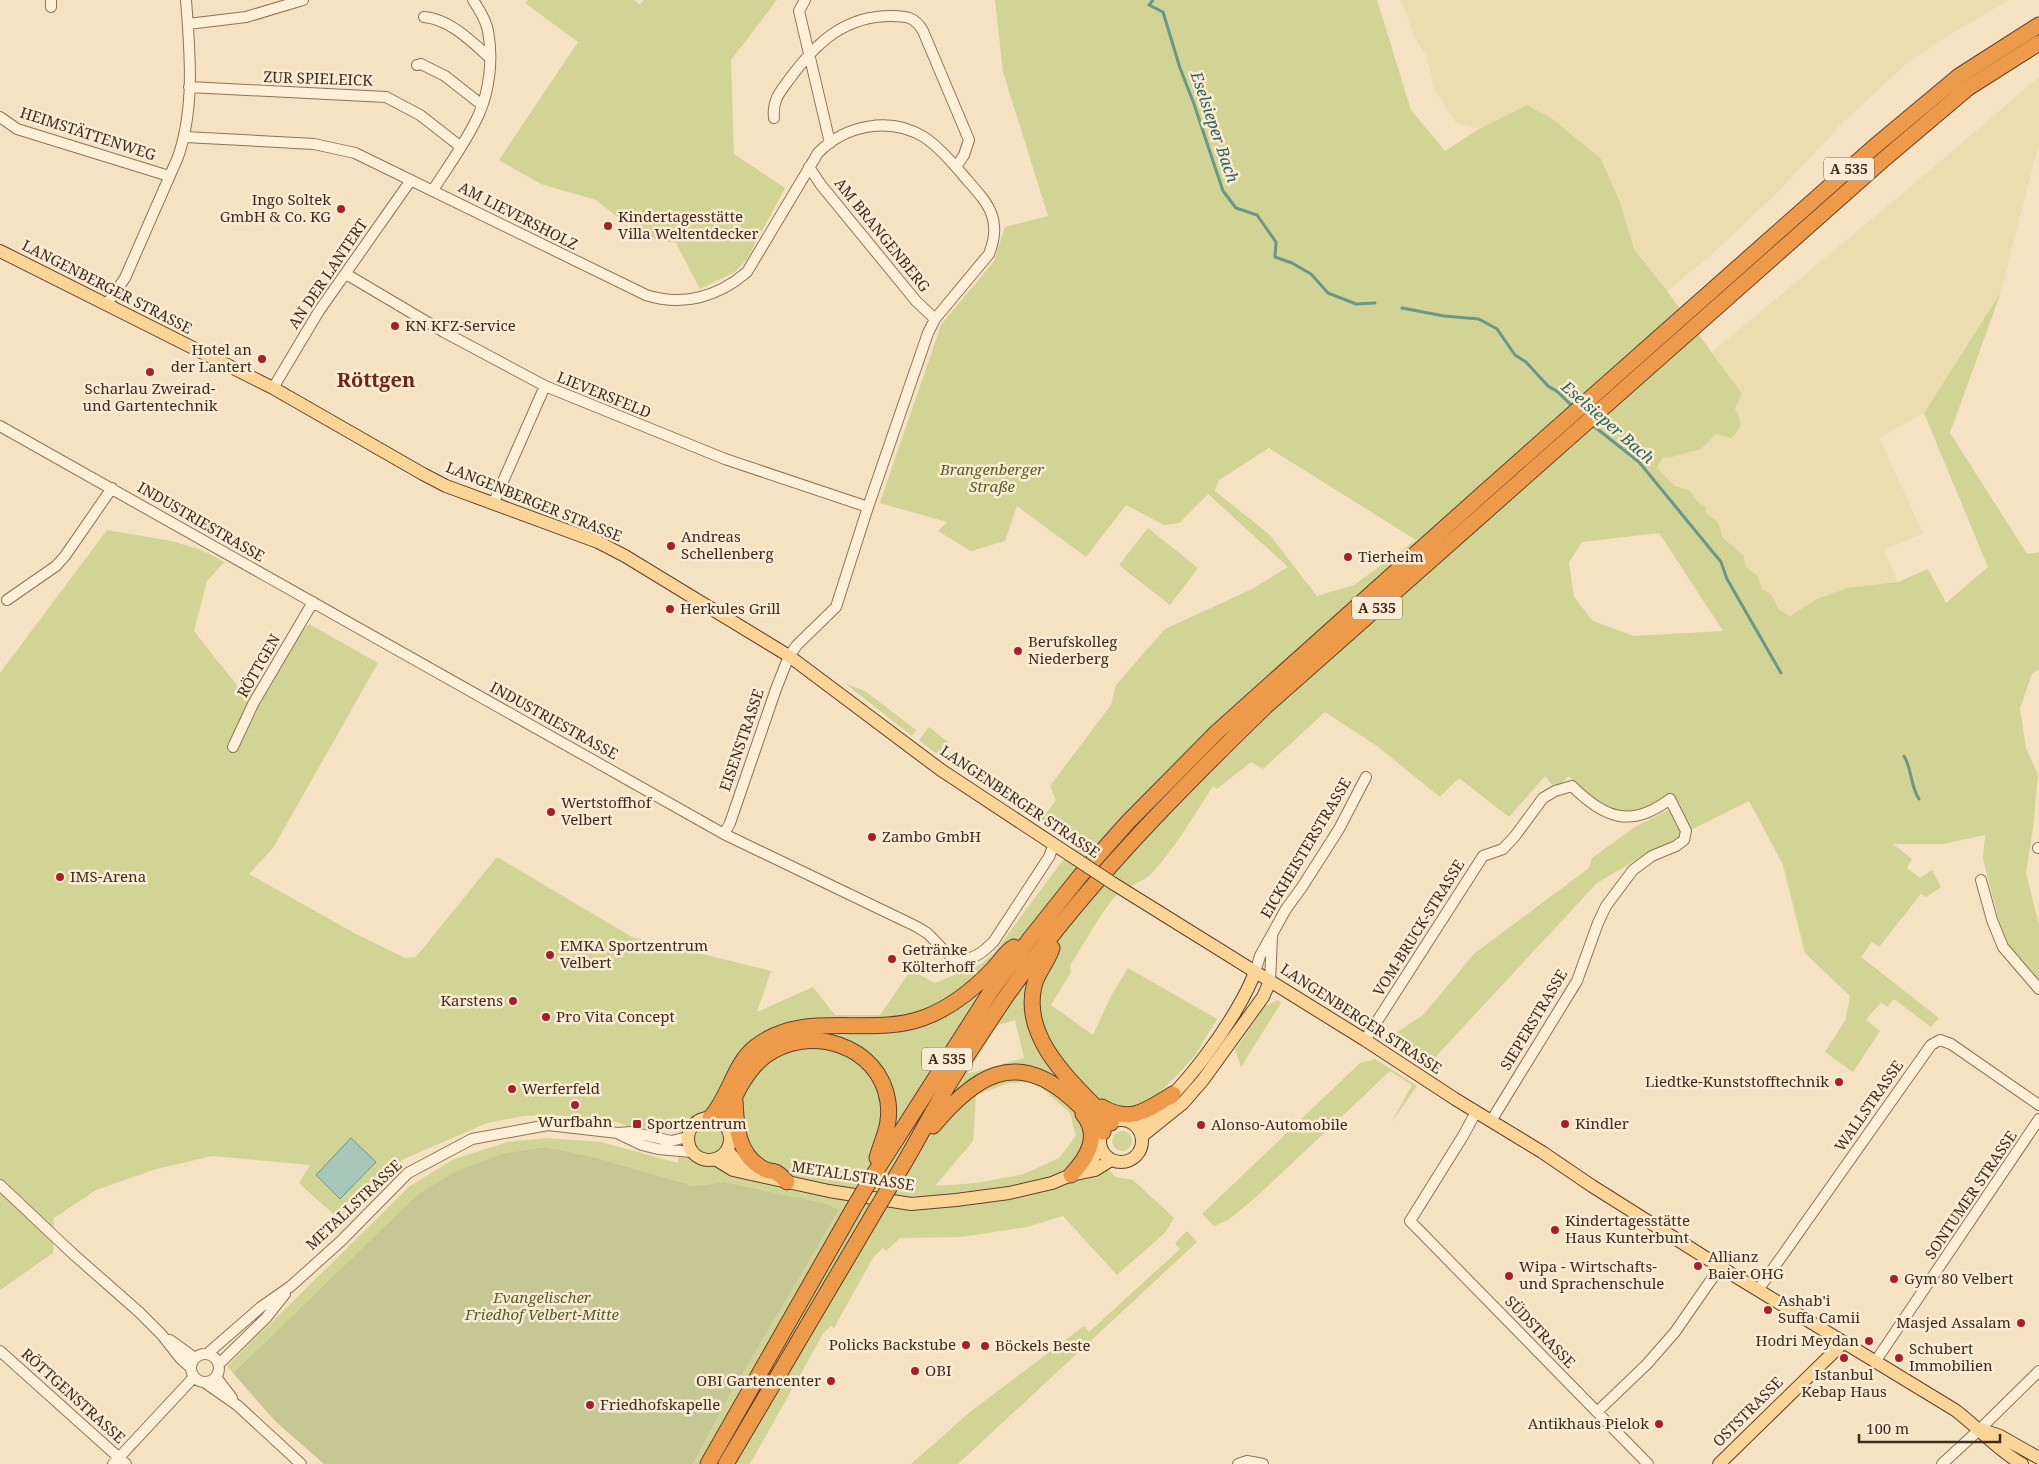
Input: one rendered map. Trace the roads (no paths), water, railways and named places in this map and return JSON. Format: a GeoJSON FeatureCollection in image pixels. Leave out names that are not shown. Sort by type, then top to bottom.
{"type":"FeatureCollection","features":[{"type":"Feature","properties":{"kind":"highway","name":"A 535"},"geometry":{"type":"LineString","coordinates":[[708,1464],[869,1182],[993,988],[1080,876],[1128,822],[1217,732],[1874,147],[1954,80],[2008,43],[2039,25]]}},
{"type":"Feature","properties":{"kind":"highway","name":"A 535"},"geometry":{"type":"LineString","coordinates":[[726,1464],[908,1157],[946,1088],[972,1048],[1054,932],[1141,832],[1193,776],[1265,707],[1883,160],[1968,88],[2039,43]]}},
{"type":"Feature","properties":{"kind":"highway"},"geometry":{"type":"LineString","coordinates":[[1054,932],[1052,951],[1039,971],[1033,989],[1034,1023],[1050,1055],[1091,1101],[1107,1127]]}},
{"type":"Feature","properties":{"kind":"highway"},"geometry":{"type":"LineString","coordinates":[[716,1121],[719,1107],[745,1058],[753,1049],[765,1041],[798,1028],[900,1024],[922,1019],[943,1010],[963,998],[995,967],[1010,949],[1029,940]]}},
{"type":"Feature","properties":{"kind":"highway"},"geometry":{"type":"LineString","coordinates":[[716,1121],[735,1097],[756,1065],[766,1056],[787,1044],[813,1039],[839,1043],[863,1058],[872,1068],[879,1078],[888,1100],[886,1135],[869,1182]]}},
{"type":"Feature","properties":{"kind":"highway"},"geometry":{"type":"LineString","coordinates":[[908,1157],[960,1097],[973,1086],[989,1078],[1006,1073],[1022,1072],[1037,1075],[1050,1081],[1094,1119],[1107,1127]]}},
{"type":"Feature","properties":{"kind":"highway"},"geometry":{"type":"LineString","coordinates":[[1091,1101],[1117,1115],[1128,1116],[1140,1114],[1173,1094]]}},
{"type":"Feature","properties":{"kind":"highway"},"geometry":{"type":"LineString","coordinates":[[735,1097],[735,1123],[744,1148],[764,1169],[776,1173],[787,1182]]}},
{"type":"Feature","properties":{"kind":"highway"},"geometry":{"type":"LineString","coordinates":[[1070,1098],[1088,1120],[1092,1135],[1091,1146],[1082,1163],[1071,1175]]}},
{"type":"Feature","properties":{"kind":"main road","name":"LANGENBERGER STRASSE"},"geometry":{"type":"LineString","coordinates":[[0,251],[274,388],[446,486],[598,542],[625,556],[789,656],[942,770],[1114,884],[1270,980],[1758,1290],[1955,1410],[1980,1429],[2007,1456],[2022,1464]]}},
{"type":"Feature","properties":{"kind":"main road"},"geometry":{"type":"LineString","coordinates":[[1138,1131],[1144,1121],[1173,1094],[1213,1046],[1250,988],[1255,972]]}},
{"type":"Feature","properties":{"kind":"main road"},"geometry":{"type":"LineString","coordinates":[[1138,1131],[1183,1103],[1203,1080],[1264,997],[1270,980]]}},
{"type":"Feature","properties":{"kind":"main road"},"geometry":{"type":"LineString","coordinates":[[701,1120],[716,1121],[729,1133],[727,1150],[716,1159],[700,1158],[692,1152],[688,1138],[694,1125],[701,1120]]}},
{"type":"Feature","properties":{"kind":"main road"},"geometry":{"type":"LineString","coordinates":[[1124,1120],[1138,1131],[1142,1144],[1140,1152],[1135,1158],[1119,1162],[1111,1160],[1101,1147],[1100,1139],[1107,1127],[1124,1120]]}},
{"type":"Feature","properties":{"kind":"main road","name":"METALLSTRASSE"},"geometry":{"type":"LineString","coordinates":[[716,1159],[732,1170],[829,1192],[911,1204],[1010,1192],[1052,1183],[1071,1175],[1091,1162],[1101,1147]]}},
{"type":"Feature","properties":{"kind":"main road"},"geometry":{"type":"LineString","coordinates":[[727,1150],[747,1173]]}},
{"type":"Feature","properties":{"kind":"main road","name":"METALLSTRASSE"},"geometry":{"type":"LineString","coordinates":[[1071,1175],[1095,1170],[1111,1160]]}},
{"type":"Feature","properties":{"kind":"main road","name":"OSTSTRASSE"},"geometry":{"type":"LineString","coordinates":[[1719,1464],[1844,1342]]}},
{"type":"Feature","properties":{"kind":"main road"},"geometry":{"type":"LineString","coordinates":[[1980,1429],[2000,1436],[2039,1458]]}},
{"type":"Feature","properties":{"kind":"street"},"geometry":{"type":"LineString","coordinates":[[107,304],[125,278],[185,137],[189,87],[186,0]]}},
{"type":"Feature","properties":{"kind":"street"},"geometry":{"type":"LineString","coordinates":[[188,24],[246,17],[304,0]]}},
{"type":"Feature","properties":{"kind":"street"},"geometry":{"type":"LineString","coordinates":[[433,190],[461,147],[482,105],[488,85],[490,58],[488,30],[473,0]]}},
{"type":"Feature","properties":{"kind":"street"},"geometry":{"type":"LineString","coordinates":[[805,0],[798,12],[830,143]]}},
{"type":"Feature","properties":{"kind":"street"},"geometry":{"type":"LineString","coordinates":[[774,118],[773,106],[809,53],[820,42],[852,23],[886,16],[911,18],[915,20],[923,31],[969,140],[964,155],[956,167]]}},
{"type":"Feature","properties":{"kind":"street"},"geometry":{"type":"LineString","coordinates":[[424,17],[433,17],[448,25],[468,38],[490,58]]}},
{"type":"Feature","properties":{"kind":"street"},"geometry":{"type":"LineString","coordinates":[[417,65],[421,64],[445,76],[482,105]]}},
{"type":"Feature","properties":{"kind":"street","name":"ZUR SPIELEICK"},"geometry":{"type":"LineString","coordinates":[[189,87],[386,97],[420,114],[461,147]]}},
{"type":"Feature","properties":{"kind":"street","name":"HEIMSTÄTTENWEG"},"geometry":{"type":"LineString","coordinates":[[0,117],[17,129],[169,176]]}},
{"type":"Feature","properties":{"kind":"street"},"geometry":{"type":"LineString","coordinates":[[789,656],[797,645],[836,607],[923,346],[935,319],[989,254],[994,241],[995,227],[992,210],[956,167],[923,136],[904,128],[893,126],[863,127],[846,133],[818,153],[809,167]]}},
{"type":"Feature","properties":{"kind":"street","name":"AM LIEVERSHOLZ"},"geometry":{"type":"LineString","coordinates":[[185,137],[328,146],[356,153],[646,295],[670,301],[709,295],[730,286],[747,272],[809,167]]}},
{"type":"Feature","properties":{"kind":"street","name":"AM BRANGENBERG"},"geometry":{"type":"LineString","coordinates":[[809,167],[821,185],[910,294],[935,319]]}},
{"type":"Feature","properties":{"kind":"street","name":"AN DER LANTERT"},"geometry":{"type":"LineString","coordinates":[[274,388],[319,311],[411,180]]}},
{"type":"Feature","properties":{"kind":"street","name":"LIEVERSFELD"},"geometry":{"type":"LineString","coordinates":[[346,274],[444,332],[545,386],[725,459],[868,507]]}},
{"type":"Feature","properties":{"kind":"street"},"geometry":{"type":"LineString","coordinates":[[493,504],[545,386]]}},
{"type":"Feature","properties":{"kind":"street","name":"INDUSTRIESTRASSE"},"geometry":{"type":"LineString","coordinates":[[0,426],[724,834],[926,932],[950,955],[961,959],[972,958],[984,952],[994,941],[1049,857],[1054,844]]}},
{"type":"Feature","properties":{"kind":"street"},"geometry":{"type":"LineString","coordinates":[[7,600],[56,566],[112,488]]}},
{"type":"Feature","properties":{"kind":"street","name":"RÖTTGEN"},"geometry":{"type":"LineString","coordinates":[[233,747],[253,704],[313,602]]}},
{"type":"Feature","properties":{"kind":"street","name":"EISENSTRASSE"},"geometry":{"type":"LineString","coordinates":[[724,834],[730,823],[776,688],[789,656]]}},
{"type":"Feature","properties":{"kind":"street","name":"EICKHEISTERSTRASSE"},"geometry":{"type":"LineString","coordinates":[[1255,972],[1260,956],[1286,909],[1339,829],[1366,777]]}},
{"type":"Feature","properties":{"kind":"street","name":"SIEPERSTRASSE"},"geometry":{"type":"LineString","coordinates":[[1491,1121],[1567,1000],[1577,981],[1606,906],[1625,878],[1646,860],[1668,851],[1684,840],[1686,832],[1670,799],[1660,807],[1623,817],[1602,811],[1588,802],[1572,786]]}},
{"type":"Feature","properties":{"kind":"street","name":"VOM-BRUCK-STRASSE"},"geometry":{"type":"LineString","coordinates":[[1365,1040],[1483,856],[1503,849],[1543,798],[1554,791],[1572,786]]}},
{"type":"Feature","properties":{"kind":"street"},"geometry":{"type":"LineString","coordinates":[[1981,880],[1992,920],[2003,947],[2039,989]]}},
{"type":"Feature","properties":{"kind":"street","name":"EICKHEISTERSTRASSE"},"geometry":{"type":"LineString","coordinates":[[1270,980],[1272,934]]}},
{"type":"Feature","properties":{"kind":"street","name":"WALLSTRASSE"},"geometry":{"type":"LineString","coordinates":[[1758,1290],[1931,1045],[1940,1040],[1951,1044],[2039,1104]]}},
{"type":"Feature","properties":{"kind":"street","name":"SÜDSTRASSE"},"geometry":{"type":"LineString","coordinates":[[1476,1112],[1410,1220],[1648,1464]]}},
{"type":"Feature","properties":{"kind":"street","name":"SONTUMER STRASSE"},"geometry":{"type":"LineString","coordinates":[[1875,1362],[2039,1119]]}},
{"type":"Feature","properties":{"kind":"street","name":"METALLSTRASSE"},"geometry":{"type":"LineString","coordinates":[[207,1354],[261,1307],[291,1286],[341,1241],[408,1173],[472,1139],[548,1125],[618,1133],[630,1132],[671,1141],[688,1138]]}},
{"type":"Feature","properties":{"kind":"street","name":"METALLSTRASSE"},"geometry":{"type":"LineString","coordinates":[[618,1133],[642,1145],[658,1149],[692,1152]]}},
{"type":"Feature","properties":{"kind":"street"},"geometry":{"type":"LineString","coordinates":[[0,1185],[162,1335],[204,1382],[237,1405],[301,1464]]}},
{"type":"Feature","properties":{"kind":"street"},"geometry":{"type":"LineString","coordinates":[[1597,1412],[1647,1364],[1675,1332],[1720,1266]]}},
{"type":"Feature","properties":{"kind":"street","name":"METALLSTRASSE"},"geometry":{"type":"LineString","coordinates":[[219,1364],[266,1318],[291,1286]]}},
{"type":"Feature","properties":{"kind":"street","name":"RÖTTGENSTRASSE"},"geometry":{"type":"LineString","coordinates":[[0,1352],[119,1462]]}},
{"type":"Feature","properties":{"kind":"street"},"geometry":{"type":"LineString","coordinates":[[119,1462],[193,1368],[207,1354],[219,1364],[219,1371],[210,1382],[204,1382]]}},
{"type":"Feature","properties":{"kind":"street"},"geometry":{"type":"LineString","coordinates":[[1942,1464],[2039,1371]]}},
{"type":"Feature","properties":{"kind":"street"},"geometry":{"type":"LineString","coordinates":[[216,1377],[237,1405]]}},
{"type":"Feature","properties":{"kind":"street"},"geometry":{"type":"LineString","coordinates":[[1243,1462],[1263,1464]]}},
{"type":"Feature","properties":{"kind":"waterway","name":"Eselsieper Bach"},"geometry":{"type":"LineString","coordinates":[[1153,0],[1149,5],[1163,12],[1180,68],[1223,191],[1236,208],[1257,215],[1276,242],[1275,257],[1292,263],[1311,274],[1328,293],[1356,304],[1375,303]]}},
{"type":"Feature","properties":{"kind":"waterway","name":"Eselsieper Bach"},"geometry":{"type":"LineString","coordinates":[[1402,308],[1444,316],[1479,319],[1497,329],[1515,355],[1526,362],[1548,386],[1558,392],[1574,408]]}},
{"type":"Feature","properties":{"kind":"waterway","name":"Eselsieper Bach"},"geometry":{"type":"LineString","coordinates":[[1591,424],[1639,462],[1721,562],[1727,579],[1781,673]]}},
{"type":"Feature","properties":{"kind":"waterway","name":"Eselsieper Bach"},"geometry":{"type":"LineString","coordinates":[[1904,756],[1919,799]]}},
{"type":"Feature","properties":{"kind":"place","name":"Ingo Soltek GmbH & Co. KG"},"geometry":{"type":"Point","coordinates":[341,209]}},
{"type":"Feature","properties":{"kind":"place","name":"Kindertagesstätte Villa Weltentdecker"},"geometry":{"type":"Point","coordinates":[608,226]}},
{"type":"Feature","properties":{"kind":"place","name":"KN KFZ-Service"},"geometry":{"type":"Point","coordinates":[395,326]}},
{"type":"Feature","properties":{"kind":"place","name":"Hotel an der Lantert"},"geometry":{"type":"Point","coordinates":[262,359]}},
{"type":"Feature","properties":{"kind":"place","name":"Scharlau Zweirad- und Gartentechnik"},"geometry":{"type":"Point","coordinates":[150,372]}},
{"type":"Feature","properties":{"kind":"place","name":"Andreas Schellenberg"},"geometry":{"type":"Point","coordinates":[671,546]}},
{"type":"Feature","properties":{"kind":"place","name":"Tierheim"},"geometry":{"type":"Point","coordinates":[1348,557]}},
{"type":"Feature","properties":{"kind":"place","name":"Herkules Grill"},"geometry":{"type":"Point","coordinates":[670,609]}},
{"type":"Feature","properties":{"kind":"place","name":"Berufskolleg Niederberg"},"geometry":{"type":"Point","coordinates":[1018,651]}},
{"type":"Feature","properties":{"kind":"place","name":"Wertstoffhof Velbert"},"geometry":{"type":"Point","coordinates":[551,812]}},
{"type":"Feature","properties":{"kind":"place","name":"Zambo GmbH"},"geometry":{"type":"Point","coordinates":[872,837]}},
{"type":"Feature","properties":{"kind":"place","name":"IMS-Arena"},"geometry":{"type":"Point","coordinates":[60,877]}},
{"type":"Feature","properties":{"kind":"place","name":"EMKA Sportzentrum Velbert"},"geometry":{"type":"Point","coordinates":[550,955]}},
{"type":"Feature","properties":{"kind":"place","name":"Getränke Költerhoff"},"geometry":{"type":"Point","coordinates":[892,959]}},
{"type":"Feature","properties":{"kind":"place","name":"Karstens"},"geometry":{"type":"Point","coordinates":[513,1001]}},
{"type":"Feature","properties":{"kind":"place","name":"Pro Vita Concept"},"geometry":{"type":"Point","coordinates":[546,1017]}},
{"type":"Feature","properties":{"kind":"place","name":"Liedtke-Kunststofftechnik"},"geometry":{"type":"Point","coordinates":[1839,1082]}},
{"type":"Feature","properties":{"kind":"place","name":"Werferfeld"},"geometry":{"type":"Point","coordinates":[512,1089]}},
{"type":"Feature","properties":{"kind":"place","name":"Wurfbahn"},"geometry":{"type":"Point","coordinates":[575,1105]}},
{"type":"Feature","properties":{"kind":"place","name":"Sportzentrum"},"geometry":{"type":"Point","coordinates":[637,1124]}},
{"type":"Feature","properties":{"kind":"place","name":"Kindler"},"geometry":{"type":"Point","coordinates":[1565,1124]}},
{"type":"Feature","properties":{"kind":"place","name":"Alonso-Automobile"},"geometry":{"type":"Point","coordinates":[1201,1125]}},
{"type":"Feature","properties":{"kind":"place","name":"Kindertagesstätte Haus Kunterbunt"},"geometry":{"type":"Point","coordinates":[1555,1230]}},
{"type":"Feature","properties":{"kind":"place","name":"Allianz Baier OHG"},"geometry":{"type":"Point","coordinates":[1698,1266]}},
{"type":"Feature","properties":{"kind":"place","name":"Wipa - Wirtschafts- und Sprachenschule"},"geometry":{"type":"Point","coordinates":[1509,1276]}},
{"type":"Feature","properties":{"kind":"place","name":"Gym 80 Velbert"},"geometry":{"type":"Point","coordinates":[1894,1279]}},
{"type":"Feature","properties":{"kind":"place","name":"Ashab'i Suffa Camii"},"geometry":{"type":"Point","coordinates":[1768,1310]}},
{"type":"Feature","properties":{"kind":"place","name":"Masjed Assalam"},"geometry":{"type":"Point","coordinates":[2021,1323]}},
{"type":"Feature","properties":{"kind":"place","name":"Hodri Meydan"},"geometry":{"type":"Point","coordinates":[1869,1341]}},
{"type":"Feature","properties":{"kind":"place","name":"Policks Backstube"},"geometry":{"type":"Point","coordinates":[966,1345]}},
{"type":"Feature","properties":{"kind":"place","name":"Böckels Beste"},"geometry":{"type":"Point","coordinates":[985,1346]}},
{"type":"Feature","properties":{"kind":"place","name":"Istanbul Kebap Haus"},"geometry":{"type":"Point","coordinates":[1844,1358]}},
{"type":"Feature","properties":{"kind":"place","name":"Schubert Immobilien"},"geometry":{"type":"Point","coordinates":[1899,1358]}},
{"type":"Feature","properties":{"kind":"place","name":"OBI"},"geometry":{"type":"Point","coordinates":[915,1371]}},
{"type":"Feature","properties":{"kind":"place","name":"OBI Gartencenter"},"geometry":{"type":"Point","coordinates":[831,1381]}},
{"type":"Feature","properties":{"kind":"place","name":"Friedhofskapelle"},"geometry":{"type":"Point","coordinates":[590,1405]}},
{"type":"Feature","properties":{"kind":"place","name":"Antikhaus Pielok"},"geometry":{"type":"Point","coordinates":[1659,1424]}},
{"type":"Feature","properties":{"kind":"district","name":"Röttgen"},"geometry":{"type":"Point","coordinates":[376,380]}},
{"type":"Feature","properties":{"kind":"park label","name":"Brangenberger Straße"},"geometry":{"type":"Point","coordinates":[992,478]}},
{"type":"Feature","properties":{"kind":"park label","name":"Evangelischer Friedhof Velbert-Mitte"},"geometry":{"type":"Point","coordinates":[542,1306]}}]}
